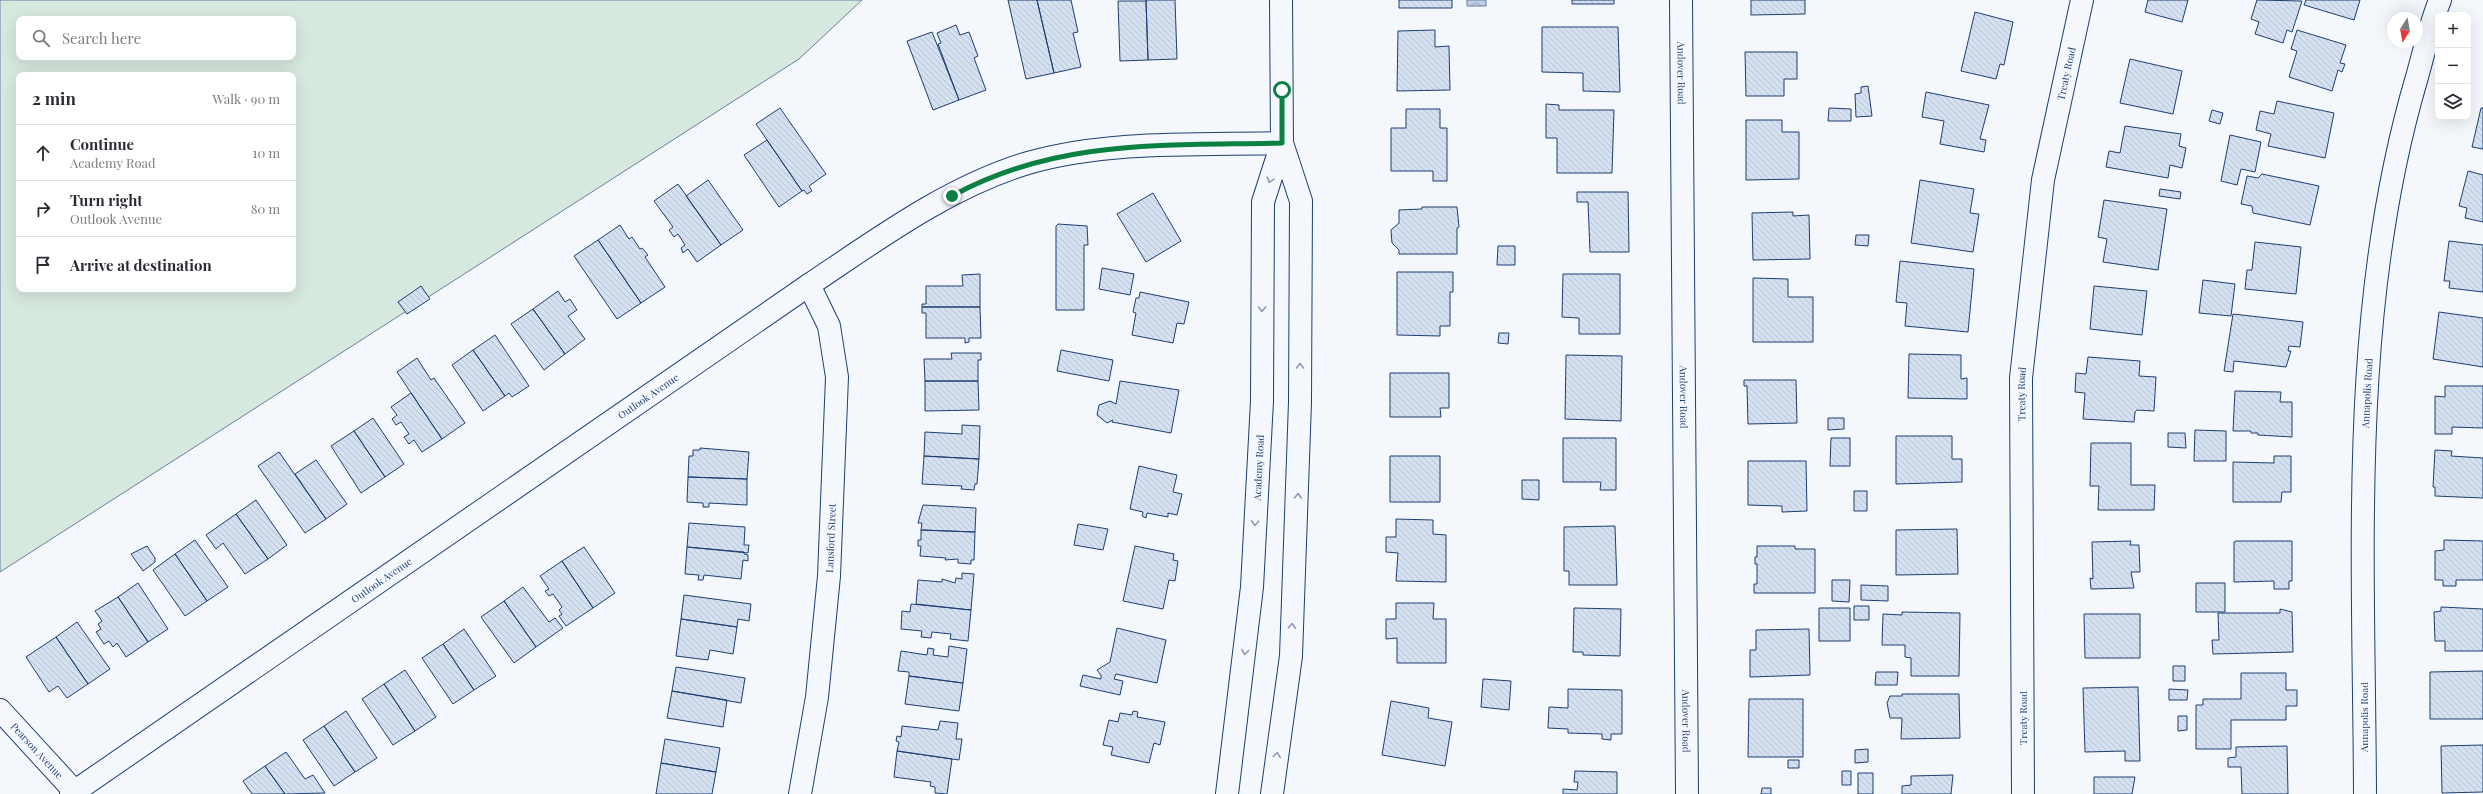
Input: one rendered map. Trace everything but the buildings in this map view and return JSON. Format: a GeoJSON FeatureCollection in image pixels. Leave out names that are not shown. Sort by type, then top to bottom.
{"type":"FeatureCollection","features":[{"type":"Feature","properties":{"kind":"street","name":"Academy Road"},"geometry":{"type":"LineString","coordinates":[[1272,794],[1291,656],[1300,402],[1301,201],[1282,143],[1281,0]]}},
{"type":"Feature","properties":{"kind":"street","name":"Andover Road"},"geometry":{"type":"LineString","coordinates":[[1681,0],[1686,794]]}},
{"type":"Feature","properties":{"kind":"street","name":"Treaty Road"},"geometry":{"type":"LineString","coordinates":[[2023,794],[2021,378],[2043,180],[2082,0]]}},
{"type":"Feature","properties":{"kind":"street","name":"Annapolis Road"},"geometry":{"type":"LineString","coordinates":[[2365,794],[2363,438],[2373,291],[2399,137],[2440,0]]}},
{"type":"Feature","properties":{"kind":"street","name":"Academy Road"},"geometry":{"type":"LineString","coordinates":[[1226,794],[1252,587],[1262,401],[1263,202],[1282,143]]}},
{"type":"Feature","properties":{"kind":"street","name":"Outlook Avenue"},"geometry":{"type":"LineString","coordinates":[[74,793],[809,284],[911,218],[976,182],[1028,163],[1075,152],[1122,148],[1282,143]]}},
{"type":"Feature","properties":{"kind":"street","name":"Lansford Street"},"geometry":{"type":"LineString","coordinates":[[800,794],[817,697],[829,576],[837,377],[829,326],[809,284]]}},
{"type":"Feature","properties":{"kind":"street","name":"Pearson Avenue"},"geometry":{"type":"LineString","coordinates":[[0,710],[74,793]]}},
{"type":"Feature","properties":{"kind":"shaded area"},"geometry":{"type":"Polygon","coordinates":[[[0,0],[862,0],[799,59],[0,572],[0,0]]]}},
{"type":"Feature","properties":{"kind":"water"},"geometry":{"type":"Polygon","coordinates":[[[1467,0],[1486,0],[1486,6],[1467,6],[1467,0]]]}},
{"type":"Feature","properties":{"kind":"route"},"geometry":{"type":"LineString","coordinates":[[952,196],[976,182],[1028,163],[1075,152],[1122,148],[1282,143],[1282,90]]}}]}
